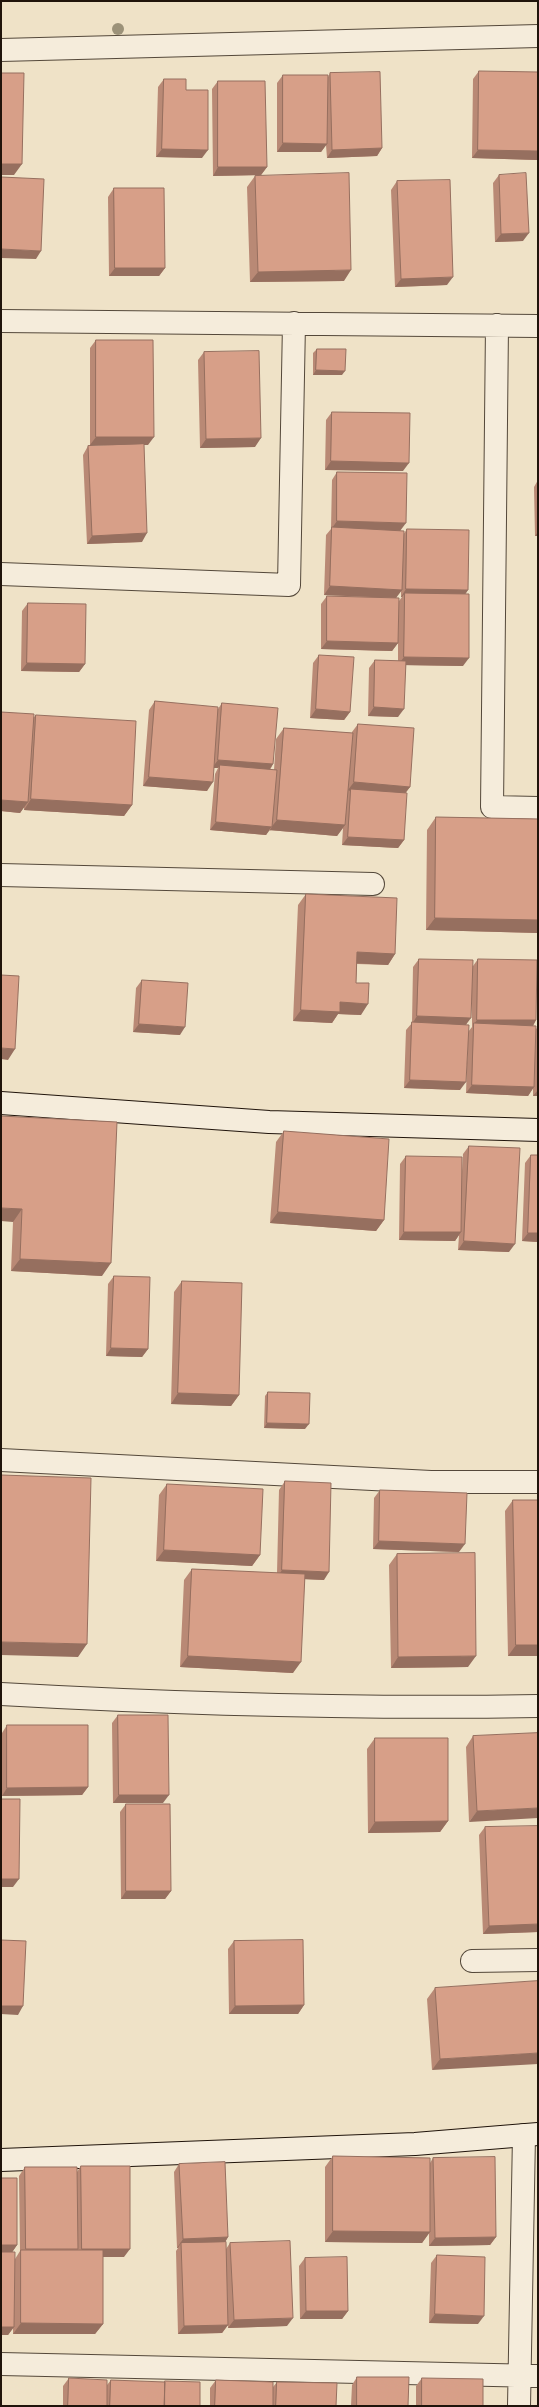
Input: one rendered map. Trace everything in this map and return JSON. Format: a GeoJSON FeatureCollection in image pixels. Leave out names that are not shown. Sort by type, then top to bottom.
{"type":"FeatureCollection","features":[{"type":"Feature","properties":{"kind":"street"},"geometry":{"type":"LineString","coordinates":[[1,50],[538,36]]}},
{"type":"Feature","properties":{"kind":"street"},"geometry":{"type":"LineString","coordinates":[[1,321],[538,326]]}},
{"type":"Feature","properties":{"kind":"street"},"geometry":{"type":"LineString","coordinates":[[1,574],[289,585],[294,323]]}},
{"type":"Feature","properties":{"kind":"street"},"geometry":{"type":"LineString","coordinates":[[497,325],[492,808],[538,808]]}},
{"type":"Feature","properties":{"kind":"street"},"geometry":{"type":"LineString","coordinates":[[1,875],[373,884]]}},
{"type":"Feature","properties":{"kind":"street"},"geometry":{"type":"LineString","coordinates":[[1,1103],[270,1122],[538,1130]]}},
{"type":"Feature","properties":{"kind":"street"},"geometry":{"type":"LineString","coordinates":[[1,1460],[431,1482],[538,1482]]}},
{"type":"Feature","properties":{"kind":"street"},"geometry":{"type":"LineString","coordinates":[[1,1694],[138,1702],[382,1708],[538,1706]]}},
{"type":"Feature","properties":{"kind":"street"},"geometry":{"type":"LineString","coordinates":[[472,1961],[538,1960]]}},
{"type":"Feature","properties":{"kind":"street"},"geometry":{"type":"LineString","coordinates":[[1,2160],[415,2144],[531,2135],[529,2376],[519,2406]]}},
{"type":"Feature","properties":{"kind":"street"},"geometry":{"type":"LineString","coordinates":[[1,2364],[529,2376]]}},
{"type":"Feature","properties":{"kind":"building"},"geometry":{"type":"Polygon","coordinates":[[[479,71],[538,72],[538,151],[478,150],[479,71]]]}},
{"type":"Feature","properties":{"kind":"building"},"geometry":{"type":"Polygon","coordinates":[[[380,72],[382,148],[332,150],[330,73],[380,72]]]}},
{"type":"Feature","properties":{"kind":"building"},"geometry":{"type":"Polygon","coordinates":[[[1,73],[24,73],[22,164],[1,164],[1,73]]]}},
{"type":"Feature","properties":{"kind":"building"},"geometry":{"type":"Polygon","coordinates":[[[283,75],[328,75],[327,144],[283,143],[283,75]]]}},
{"type":"Feature","properties":{"kind":"building"},"geometry":{"type":"Polygon","coordinates":[[[164,79],[186,79],[186,90],[208,90],[208,150],[162,149],[164,79]]]}},
{"type":"Feature","properties":{"kind":"building"},"geometry":{"type":"Polygon","coordinates":[[[218,81],[265,81],[267,167],[218,167],[218,81]]]}},
{"type":"Feature","properties":{"kind":"building"},"geometry":{"type":"Polygon","coordinates":[[[349,173],[351,270],[258,272],[255,176],[349,173]]]}},
{"type":"Feature","properties":{"kind":"building"},"geometry":{"type":"Polygon","coordinates":[[[526,173],[529,233],[501,234],[499,175],[526,173]]]}},
{"type":"Feature","properties":{"kind":"building"},"geometry":{"type":"Polygon","coordinates":[[[1,177],[44,179],[41,251],[1,249],[1,177]]]}},
{"type":"Feature","properties":{"kind":"building"},"geometry":{"type":"Polygon","coordinates":[[[450,180],[453,277],[401,279],[397,181],[450,180]]]}},
{"type":"Feature","properties":{"kind":"building"},"geometry":{"type":"Polygon","coordinates":[[[114,188],[164,188],[165,268],[115,268],[114,188]]]}},
{"type":"Feature","properties":{"kind":"building"},"geometry":{"type":"Polygon","coordinates":[[[96,340],[153,340],[154,437],[96,437],[96,340]]]}},
{"type":"Feature","properties":{"kind":"building"},"geometry":{"type":"Polygon","coordinates":[[[317,349],[346,349],[345,371],[316,370],[317,349]]]}},
{"type":"Feature","properties":{"kind":"building"},"geometry":{"type":"Polygon","coordinates":[[[259,351],[261,438],[206,439],[204,352],[259,351]]]}},
{"type":"Feature","properties":{"kind":"building"},"geometry":{"type":"Polygon","coordinates":[[[332,412],[410,413],[409,463],[331,461],[332,412]]]}},
{"type":"Feature","properties":{"kind":"building"},"geometry":{"type":"Polygon","coordinates":[[[144,444],[147,533],[92,536],[88,446],[144,444]]]}},
{"type":"Feature","properties":{"kind":"building"},"geometry":{"type":"Polygon","coordinates":[[[337,472],[407,473],[406,523],[337,521],[337,472]]]}},
{"type":"Feature","properties":{"kind":"building"},"geometry":{"type":"Polygon","coordinates":[[[332,527],[404,531],[402,590],[330,586],[332,527]]]}},
{"type":"Feature","properties":{"kind":"building"},"geometry":{"type":"Polygon","coordinates":[[[407,529],[469,530],[468,590],[406,589],[407,529]]]}},
{"type":"Feature","properties":{"kind":"building"},"geometry":{"type":"Polygon","coordinates":[[[405,593],[469,594],[469,658],[404,657],[405,593]]]}},
{"type":"Feature","properties":{"kind":"building"},"geometry":{"type":"Polygon","coordinates":[[[327,596],[399,598],[398,643],[327,641],[327,596]]]}},
{"type":"Feature","properties":{"kind":"building"},"geometry":{"type":"Polygon","coordinates":[[[28,603],[86,604],[85,664],[27,663],[28,603]]]}},
{"type":"Feature","properties":{"kind":"building"},"geometry":{"type":"Polygon","coordinates":[[[319,655],[354,657],[350,712],[316,709],[319,655]]]}},
{"type":"Feature","properties":{"kind":"building"},"geometry":{"type":"Polygon","coordinates":[[[375,660],[406,661],[404,709],[374,707],[375,660]]]}},
{"type":"Feature","properties":{"kind":"building"},"geometry":{"type":"Polygon","coordinates":[[[155,701],[218,707],[213,782],[149,777],[155,701]]]}},
{"type":"Feature","properties":{"kind":"building"},"geometry":{"type":"Polygon","coordinates":[[[222,703],[278,708],[273,764],[218,760],[222,703]]]}},
{"type":"Feature","properties":{"kind":"building"},"geometry":{"type":"Polygon","coordinates":[[[1,712],[34,714],[28,802],[1,800],[1,712]]]}},
{"type":"Feature","properties":{"kind":"building"},"geometry":{"type":"Polygon","coordinates":[[[36,715],[136,721],[132,805],[31,799],[36,715]]]}},
{"type":"Feature","properties":{"kind":"building"},"geometry":{"type":"Polygon","coordinates":[[[358,724],[414,728],[410,787],[354,782],[358,724]]]}},
{"type":"Feature","properties":{"kind":"building"},"geometry":{"type":"Polygon","coordinates":[[[284,728],[353,733],[345,825],[277,820],[284,728]]]}},
{"type":"Feature","properties":{"kind":"building"},"geometry":{"type":"Polygon","coordinates":[[[220,765],[277,770],[272,827],[216,822],[220,765]]]}},
{"type":"Feature","properties":{"kind":"building"},"geometry":{"type":"Polygon","coordinates":[[[351,789],[407,793],[404,840],[348,837],[351,789]]]}},
{"type":"Feature","properties":{"kind":"building"},"geometry":{"type":"Polygon","coordinates":[[[436,817],[538,819],[538,920],[435,918],[436,817]]]}},
{"type":"Feature","properties":{"kind":"building"},"geometry":{"type":"Polygon","coordinates":[[[306,894],[397,898],[395,954],[357,952],[356,983],[369,983],[368,1004],[340,1002],[340,1012],[301,1010],[306,894]]]}},
{"type":"Feature","properties":{"kind":"building"},"geometry":{"type":"Polygon","coordinates":[[[419,959],[473,960],[471,1018],[417,1016],[419,959]]]}},
{"type":"Feature","properties":{"kind":"building"},"geometry":{"type":"Polygon","coordinates":[[[478,959],[537,960],[536,1020],[477,1020],[478,959]]]}},
{"type":"Feature","properties":{"kind":"building"},"geometry":{"type":"Polygon","coordinates":[[[1,975],[19,976],[15,1049],[1,1048],[1,975]]]}},
{"type":"Feature","properties":{"kind":"building"},"geometry":{"type":"Polygon","coordinates":[[[142,980],[188,983],[185,1027],[139,1024],[142,980]]]}},
{"type":"Feature","properties":{"kind":"building"},"geometry":{"type":"Polygon","coordinates":[[[412,1022],[469,1025],[466,1082],[410,1080],[412,1022]]]}},
{"type":"Feature","properties":{"kind":"building"},"geometry":{"type":"Polygon","coordinates":[[[474,1023],[536,1026],[534,1087],[472,1085],[474,1023]]]}},
{"type":"Feature","properties":{"kind":"building"},"geometry":{"type":"Polygon","coordinates":[[[1,1116],[117,1122],[111,1263],[20,1259],[22,1209],[1,1208],[1,1116]]]}},
{"type":"Feature","properties":{"kind":"building"},"geometry":{"type":"Polygon","coordinates":[[[284,1131],[389,1139],[384,1220],[278,1212],[284,1131]]]}},
{"type":"Feature","properties":{"kind":"building"},"geometry":{"type":"Polygon","coordinates":[[[469,1146],[520,1148],[515,1244],[464,1241],[469,1146]]]}},
{"type":"Feature","properties":{"kind":"building"},"geometry":{"type":"Polygon","coordinates":[[[531,1155],[538,1155],[538,1233],[528,1233],[531,1155]]]}},
{"type":"Feature","properties":{"kind":"building"},"geometry":{"type":"Polygon","coordinates":[[[406,1156],[462,1157],[461,1232],[404,1232],[406,1156]]]}},
{"type":"Feature","properties":{"kind":"building"},"geometry":{"type":"Polygon","coordinates":[[[114,1276],[150,1277],[148,1349],[111,1348],[114,1276]]]}},
{"type":"Feature","properties":{"kind":"building"},"geometry":{"type":"Polygon","coordinates":[[[182,1281],[242,1283],[239,1395],[178,1393],[182,1281]]]}},
{"type":"Feature","properties":{"kind":"building"},"geometry":{"type":"Polygon","coordinates":[[[268,1392],[310,1393],[309,1424],[267,1423],[268,1392]]]}},
{"type":"Feature","properties":{"kind":"building"},"geometry":{"type":"Polygon","coordinates":[[[1,1475],[91,1478],[87,1644],[1,1642],[1,1475]]]}},
{"type":"Feature","properties":{"kind":"building"},"geometry":{"type":"Polygon","coordinates":[[[285,1481],[331,1483],[329,1572],[282,1570],[285,1481]]]}},
{"type":"Feature","properties":{"kind":"building"},"geometry":{"type":"Polygon","coordinates":[[[167,1484],[263,1489],[260,1555],[164,1550],[167,1484]]]}},
{"type":"Feature","properties":{"kind":"building"},"geometry":{"type":"Polygon","coordinates":[[[380,1490],[467,1493],[465,1544],[379,1541],[380,1490]]]}},
{"type":"Feature","properties":{"kind":"building"},"geometry":{"type":"Polygon","coordinates":[[[513,1500],[538,1500],[538,1645],[516,1645],[513,1500]]]}},
{"type":"Feature","properties":{"kind":"building"},"geometry":{"type":"Polygon","coordinates":[[[475,1553],[476,1656],[398,1657],[397,1554],[475,1553]]]}},
{"type":"Feature","properties":{"kind":"building"},"geometry":{"type":"Polygon","coordinates":[[[192,1569],[305,1574],[301,1662],[188,1656],[192,1569]]]}},
{"type":"Feature","properties":{"kind":"building"},"geometry":{"type":"Polygon","coordinates":[[[118,1715],[168,1715],[169,1795],[119,1795],[118,1715]]]}},
{"type":"Feature","properties":{"kind":"building"},"geometry":{"type":"Polygon","coordinates":[[[7,1725],[88,1725],[88,1787],[7,1788],[7,1725]]]}},
{"type":"Feature","properties":{"kind":"building"},"geometry":{"type":"Polygon","coordinates":[[[538,1733],[538,1808],[477,1811],[473,1736],[538,1733]]]}},
{"type":"Feature","properties":{"kind":"building"},"geometry":{"type":"Polygon","coordinates":[[[375,1738],[448,1738],[448,1821],[375,1822],[375,1738]]]}},
{"type":"Feature","properties":{"kind":"building"},"geometry":{"type":"Polygon","coordinates":[[[1,1799],[20,1799],[19,1879],[1,1879],[1,1799]]]}},
{"type":"Feature","properties":{"kind":"building"},"geometry":{"type":"Polygon","coordinates":[[[126,1804],[170,1804],[171,1891],[126,1891],[126,1804]]]}},
{"type":"Feature","properties":{"kind":"building"},"geometry":{"type":"Polygon","coordinates":[[[538,1826],[538,1924],[489,1926],[485,1827],[538,1826]]]}},
{"type":"Feature","properties":{"kind":"building"},"geometry":{"type":"Polygon","coordinates":[[[1,1940],[26,1941],[23,2006],[1,2006],[1,1940]]]}},
{"type":"Feature","properties":{"kind":"building"},"geometry":{"type":"Polygon","coordinates":[[[303,1940],[304,2005],[235,2006],[234,1941],[303,1940]]]}},
{"type":"Feature","properties":{"kind":"building"},"geometry":{"type":"Polygon","coordinates":[[[538,1981],[538,2053],[440,2059],[435,1988],[538,1981]]]}},
{"type":"Feature","properties":{"kind":"building"},"geometry":{"type":"Polygon","coordinates":[[[333,2156],[430,2158],[430,2232],[333,2231],[333,2156]]]}},
{"type":"Feature","properties":{"kind":"building"},"geometry":{"type":"Polygon","coordinates":[[[495,2157],[496,2237],[435,2238],[433,2158],[495,2157]]]}},
{"type":"Feature","properties":{"kind":"building"},"geometry":{"type":"Polygon","coordinates":[[[225,2162],[228,2237],[183,2239],[179,2164],[225,2162]]]}},
{"type":"Feature","properties":{"kind":"building"},"geometry":{"type":"Polygon","coordinates":[[[81,2166],[130,2166],[130,2249],[82,2249],[81,2166]]]}},
{"type":"Feature","properties":{"kind":"building"},"geometry":{"type":"Polygon","coordinates":[[[25,2167],[77,2167],[78,2249],[26,2249],[25,2167]]]}},
{"type":"Feature","properties":{"kind":"building"},"geometry":{"type":"Polygon","coordinates":[[[1,2178],[17,2178],[17,2245],[1,2245],[1,2178]]]}},
{"type":"Feature","properties":{"kind":"building"},"geometry":{"type":"Polygon","coordinates":[[[290,2241],[293,2318],[234,2320],[230,2243],[290,2241]]]}},
{"type":"Feature","properties":{"kind":"building"},"geometry":{"type":"Polygon","coordinates":[[[226,2242],[228,2325],[184,2326],[181,2243],[226,2242]]]}},
{"type":"Feature","properties":{"kind":"building"},"geometry":{"type":"Polygon","coordinates":[[[21,2250],[103,2250],[103,2324],[21,2323],[21,2250]]]}},
{"type":"Feature","properties":{"kind":"building"},"geometry":{"type":"Polygon","coordinates":[[[1,2252],[15,2252],[14,2327],[1,2327],[1,2252]]]}},
{"type":"Feature","properties":{"kind":"building"},"geometry":{"type":"Polygon","coordinates":[[[437,2255],[485,2257],[484,2316],[435,2314],[437,2255]]]}},
{"type":"Feature","properties":{"kind":"building"},"geometry":{"type":"Polygon","coordinates":[[[347,2257],[348,2311],[306,2311],[305,2258],[347,2257]]]}},
{"type":"Feature","properties":{"kind":"building"},"geometry":{"type":"Polygon","coordinates":[[[357,2377],[409,2377],[408,2406],[357,2406],[357,2377]]]}},
{"type":"Feature","properties":{"kind":"building"},"geometry":{"type":"Polygon","coordinates":[[[69,2378],[107,2380],[107,2406],[68,2406],[69,2378]]]}},
{"type":"Feature","properties":{"kind":"building"},"geometry":{"type":"Polygon","coordinates":[[[422,2378],[483,2379],[483,2406],[422,2406],[422,2378]]]}},
{"type":"Feature","properties":{"kind":"building"},"geometry":{"type":"Polygon","coordinates":[[[111,2380],[165,2382],[164,2406],[110,2406],[111,2380]]]}},
{"type":"Feature","properties":{"kind":"building"},"geometry":{"type":"Polygon","coordinates":[[[216,2380],[273,2382],[273,2406],[215,2406],[216,2380]]]}},
{"type":"Feature","properties":{"kind":"building"},"geometry":{"type":"Polygon","coordinates":[[[165,2381],[200,2382],[200,2406],[165,2406],[165,2381]]]}},
{"type":"Feature","properties":{"kind":"building"},"geometry":{"type":"Polygon","coordinates":[[[277,2382],[337,2383],[336,2406],[276,2406],[277,2382]]]}}]}
